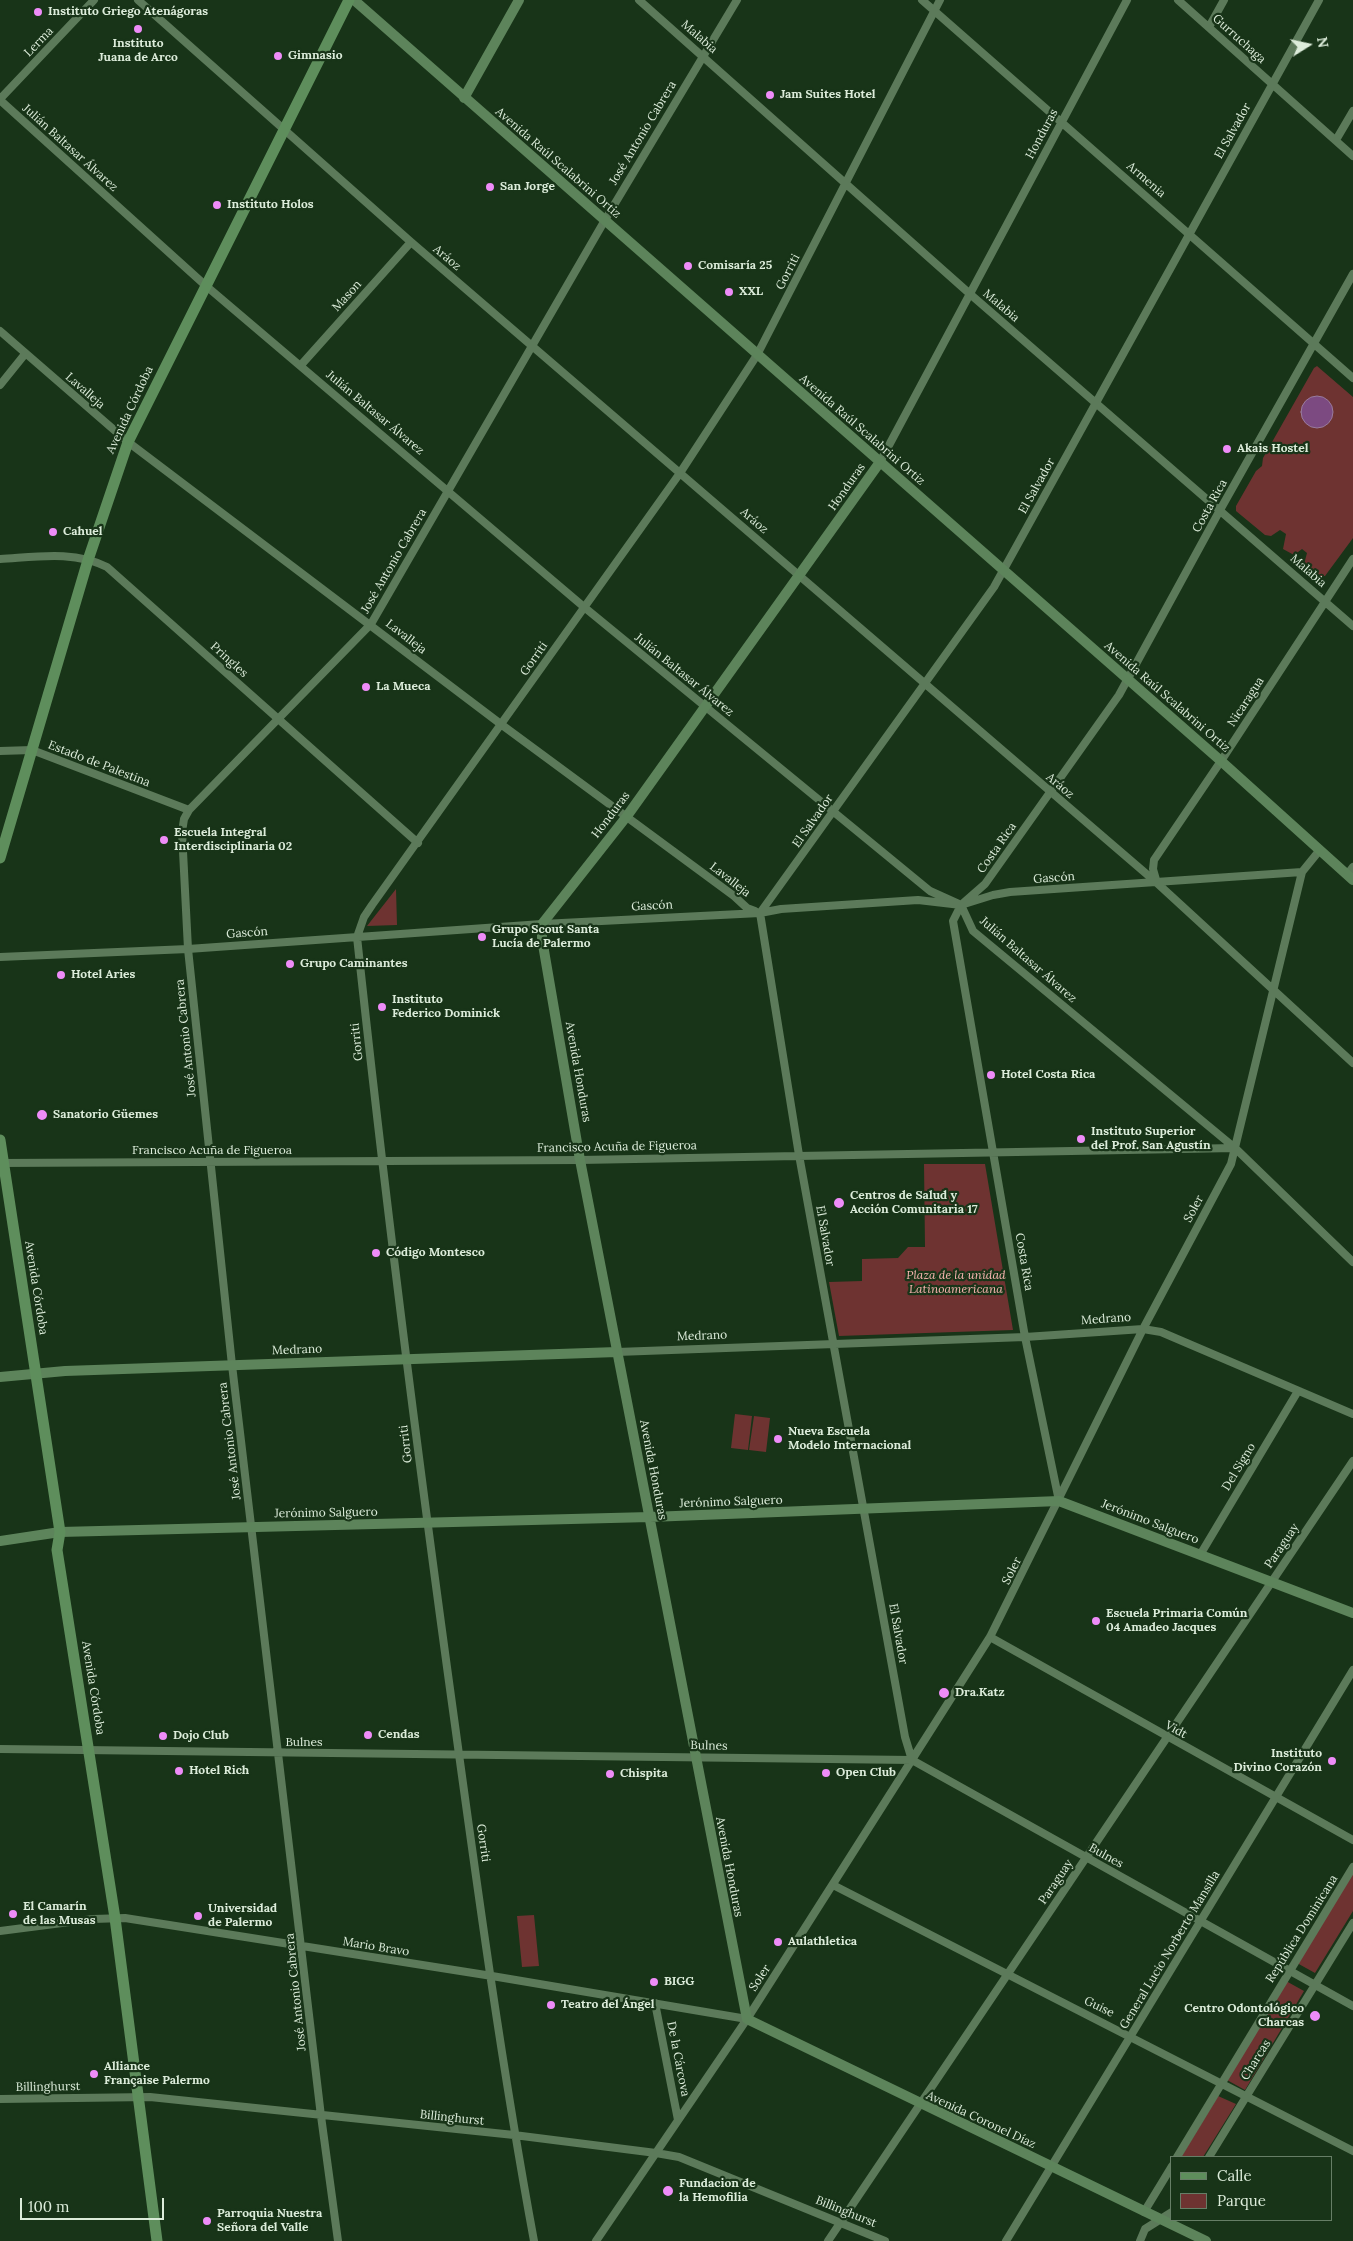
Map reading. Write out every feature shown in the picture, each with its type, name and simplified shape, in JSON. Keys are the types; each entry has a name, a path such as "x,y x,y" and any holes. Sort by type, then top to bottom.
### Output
{"main road":[{"name":"Avenida Córdoba","path":"0,858 88,560 128,442 349,0"},
{"name":"Avenida Raúl Scalabrini Ortiz","path":"354,0 1221,761 1319,851 1351,874"},
{"path":"464,98 518,0"},
{"name":"Honduras","path":"542,924 626,816 706,707 880,462"},
{"name":"Avenida Honduras","path":"542,924 542,938 580,1160 650,1517 694,1757 747,2019"},
{"name":"Avenida Córdoba","path":"0,1140 2,1163 60,1532 57,1550 115,1918 157,2241"},
{"name":"Medrano","path":"0,1377 65,1371 617,1352"},
{"name":"Jerónimo Salguero","path":"0,1541 60,1532 650,1517 1059,1501 1353,1613"},
{"name":"Avenida Coronel Díaz","path":"747,2019 919,2104 1206,2241"}],"street":[{"name":"Lerma","path":"0,100 94,0"},
{"name":"Aráoz","path":"138,0 410,242 1157,883 1353,1062"},
{"name":"Malabia","path":"638,0 846,182 970,294 1097,402 1353,626"},
{"name":"José Antonio Cabrera","path":"338,2241 321,2116 232,1365 188,949 182,832 184,819 189,810 371,624 604,220 737,0"},
{"name":"Armenia","path":"922,0 1353,378"},
{"name":"Gorriti","path":"534,2241 514,2135 490,1975 427,1523 381,1161 357,937 364,917 372,905 680,473 757,354 940,0"},
{"name":"Honduras","path":"880,462 1127,0"},
{"name":"Gurruchaga","path":"1178,0 1353,156"},
{"path":"1209,27 1224,0"},
{"name":"El Salvador","path":"912,1760 905,1737 799,1155 760,913 1004,570 1319,0"},
{"name":"Julián Baltasar Álvarez","path":"0,100 205,285 584,607 930,891 961,905 973,931 1235,1148 1353,1262"},
{"path":"1336,140 1353,111"},
{"name":"Mason","path":"301,365 410,242"},
{"name":"Costa Rica","path":"1059,1501 1025,1337 952,927 954,918 961,905 985,884 1127,680 1353,274"},
{"name":"Lavalleja","path":"0,331 128,442 502,725 734,896 747,908 760,913"},
{"path":"0,385 25,354"},
{"name":"Pringles","path":"0,559 61,556 102,564 116,574 418,843"},
{"name":"Nicaragua","path":"1157,883 1153,869 1154,860 1353,559"},
{"name":"Estado de Palestina","path":"0,750 32,750 189,810"},
{"name":"Soler","path":"596,2241 747,2019 990,1637 1143,1329 1231,1164 1302,872 1319,851"},
{"name":"Gascón","path":"0,957 188,949 542,924 760,913 781,909 918,900 961,905 1010,892 1302,872"},
{"name":"Francisco Acuña de Figueroa","path":"2,1163 580,1160 1235,1148"},
{"name":"Medrano","path":"617,1352 1025,1337 1143,1329 1161,1332 1353,1414"},
{"name":"Del Signo","path":"1200,1555 1298,1390"},
{"name":"Paraguay","path":"828,2241 1353,1461"},
{"name":"Vidt","path":"990,1637 1353,1840"},
{"name":"General Lucio Norberto Mansilla","path":"1006,2241 1353,1670"},
{"name":"Bulnes","path":"0,1749 279,1754 912,1760 1353,2006"},
{"name":"República Dominicana","path":"1178,2156 1288,1971 1353,1867"},
{"name":"Guise","path":"834,1885 1353,2151"},
{"name":"Mario Bravo","path":"0,1931 115,1918 490,1975 747,2019"},
{"name":"Charcas","path":"1210,2156 1353,1923"},
{"name":"De la Cárcova","path":"655,2003 678,2120"},
{"name":"Billinghurst","path":"0,2099 138,2096 514,2135 656,2153 679,2157 885,2241"},
{"path":"1144,2212 1170,2169"},
{"path":"1140,2241 1145,2229 1170,2214"}],"green space":[{"path":"1317,366 1353,397 1353,538 1325,576 1311,577 1303,568 1307,553 1302,549 1294,555 1283,549 1286,534 1280,530 1271,536 1265,535 1236,511 1236,506 1256,471 1262,466 1263,458 1314,368"},
{"path":"396,889 397,925 367,926"},
{"name":"Plaza de la unidad Latinoamericana","path":"924,1164 985,1164 1013,1330 839,1336 829,1282 862,1281 862,1259 898,1258 908,1247 925,1247"},
{"path":"735,1414 752,1416 748,1450 731,1448"},
{"path":"754,1416 770,1418 766,1452 749,1450"},
{"path":"1353,1872 1353,1911 1315,1973 1297,1963"},
{"path":"534,1915 539,1966 522,1967 517,1916"},
{"path":"1286,1981 1304,1991 1245,2090 1227,2080"},
{"path":"1218,2096 1236,2104 1204,2156 1182,2156"}],"shaded area":[{"path":"1317,396 1328,401 1333,412 1328,423 1317,428 1306,423 1301,412 1306,401"}],"place":[{"name":"Instituto Griego Atenágoras","path":"38,12"},
{"name":"Instituto Juana de Arco","path":"138,29"},
{"name":"Gimnasio","path":"278,56"},
{"name":"Jam Suites Hotel","path":"770,95"},
{"name":"San Jorge","path":"490,187"},
{"name":"Instituto Holos","path":"217,205"},
{"name":"Comisaría 25","path":"688,266"},
{"name":"XXL","path":"729,292"},
{"name":"Akais Hostel","path":"1227,449"},
{"name":"Cahuel","path":"53,532"},
{"name":"La Mueca","path":"366,687"},
{"name":"Escuela Integral Interdisciplinaria 02","path":"164,840"},
{"name":"Grupo Scout Santa Lucía de Palermo","path":"482,937"},
{"name":"Grupo Caminantes","path":"290,964"},
{"name":"Hotel Aries","path":"61,975"},
{"name":"Instituto Federico Dominick","path":"382,1007"},
{"name":"Hotel Costa Rica","path":"991,1075"},
{"name":"Sanatorio Güemes","path":"42,1115"},
{"name":"Instituto Superior del Prof. San Agustín","path":"1081,1139"},
{"name":"Centros de Salud y Acción Comunitaria 17","path":"839,1203"},
{"name":"Código Montesco","path":"376,1253"},
{"name":"Nueva Escuela Modelo Internacional","path":"778,1439"},
{"name":"Escuela Primaria Común 04 Amadeo Jacques","path":"1096,1621"},
{"name":"Dra.Katz","path":"944,1693"},
{"name":"Cendas","path":"368,1735"},
{"name":"Dojo Club","path":"163,1736"},
{"name":"Instituto Divino Corazón","path":"1332,1761"},
{"name":"Hotel Rich","path":"179,1771"},
{"name":"Open Club","path":"826,1773"},
{"name":"Chispita","path":"610,1774"},
{"name":"El Camarín de las Musas","path":"13,1914"},
{"name":"Universidad de Palermo","path":"198,1916"},
{"name":"Aulathletica","path":"778,1942"},
{"name":"BIGG","path":"654,1982"},
{"name":"Teatro del Ángel","path":"551,2005"},
{"name":"Centro Odontológico Charcas","path":"1315,2016"},
{"name":"Alliance Française Palermo","path":"94,2074"},
{"name":"Fundacion de la Hemofilia","path":"668,2191"},
{"name":"Parroquia Nuestra Señora del Valle","path":"207,2221"}]}
